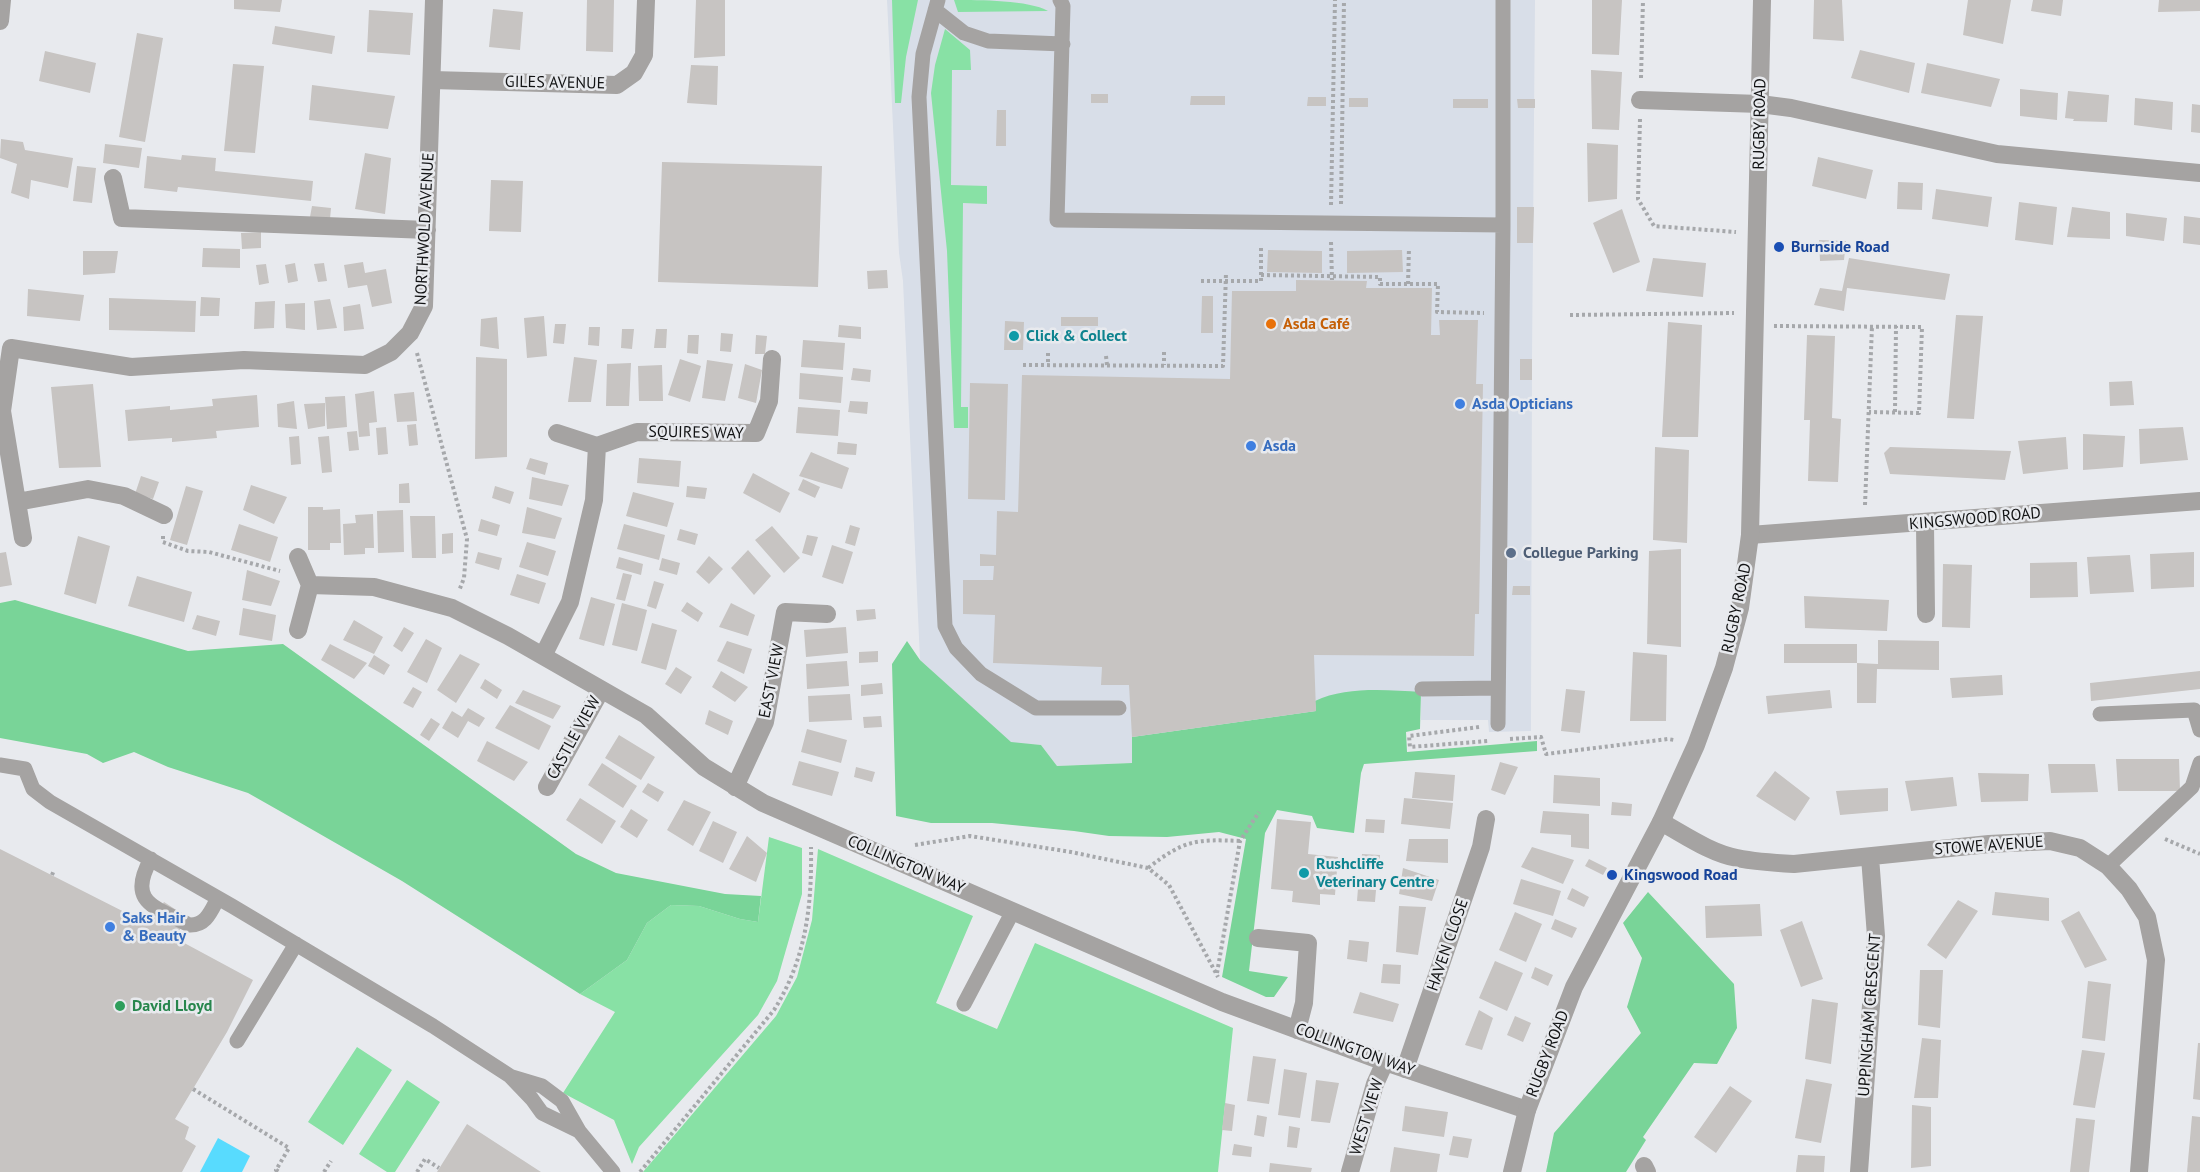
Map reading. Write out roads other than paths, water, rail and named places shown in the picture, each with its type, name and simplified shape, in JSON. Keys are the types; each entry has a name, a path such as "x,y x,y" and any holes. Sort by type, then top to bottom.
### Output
{"street":[{"path":"0,21 2,0"},
{"name":"NORTHWOLD AVENUE","path":"23,538 16,502 6,470 2,411 6,347 131,367 244,360 365,365 391,352 410,333 424,306 435,0"},
{"name":"GILES AVENUE","path":"432,80 617,85 634,74 644,56 646,0"},
{"name":"RUGBY ROAD","path":"1512,1172 1527,1110 1574,987 1661,822 1696,745 1724,668 1740,608 1750,535 1762,0"},
{"path":"1640,100 1760,104 1791,108 1997,154 2200,173"},
{"path":"113,178 122,218 427,230"},
{"name":"SQUIRES WAY","path":"597,447 637,432 756,434 769,401 772,359"},
{"path":"543,656 570,602 594,500 597,447 557,433"},
{"path":"16,502 88,489 124,496 164,514"},
{"name":"KINGSWOOD ROAD","path":"1750,535 2200,501"},
{"path":"1925,523 1926,614"},
{"path":"298,557 310,585 298,630"},
{"name":"COLLINGTON WAY","path":"310,585 374,587 452,608 508,636 645,715 704,767 763,803 1222,1002 1385,1062 1527,1110"},
{"name":"EAST VIEW","path":"735,787 765,722 785,612 827,614"},
{"name":"CASTLE VIEW","path":"547,787 601,690"},
{"name":"HAVEN CLOSE","path":"1406,1069 1481,847 1486,819"},
{"name":"STOWE AVENUE","path":"1661,822 1709,848 1735,858 1794,864 1989,844 2050,841 2080,848 2108,866 2129,889 2147,917 2156,960 2139,1172"},
{"name":"UPPINGHAM CRESCENT","path":"1859,1172 1876,936 1870,857"},
{"path":"1258,938 1308,943 1304,1003 1297,1029"},
{"name":"WEST VIEW","path":"1350,1172 1375,1084 1385,1062"}],"lane":[{"path":"1060,0 1063,6 1063,44 1057,219 1503,225"},
{"path":"1498,724 1503,0"},
{"path":"936,5 964,33 988,41 1063,44"},
{"path":"936,5 923,54 919,97 945,626 956,648 981,674 1036,708 1119,708"},
{"path":"1422,689 1498,688"},
{"path":"2100,714 2194,710 2200,730"},
{"path":"2108,866 2192,787 2200,764"},
{"path":"0,765 25,769 33,789 50,802 218,898 433,1026 510,1076 542,1113 579,1131"},
{"path":"151,859 144,872 142,884 142,896 148,904 189,925 196,926 205,921 218,898"},
{"path":"964,1004 1013,911"},
{"path":"237,1041 296,944"},
{"path":"510,1076 542,1086 562,1101 579,1131 613,1172"}],"water":[{"path":"218,1138 250,1156 242,1172 200,1172"}],"place":[{"name":"Burnside Road","path":"1779,247"},
{"name":"Asda Café","path":"1271,324"},
{"name":"Click & Collect","path":"1014,336"},
{"name":"Asda Opticians","path":"1460,404"},
{"name":"Asda","path":"1251,446"},
{"name":"Collegue Parking","path":"1511,553"},
{"name":"Rushcliffe Veterinary Centre","path":"1304,873"},
{"name":"Kingswood Road","path":"1612,875"},
{"name":"Saks Hair & Beauty","path":"110,927"},
{"name":"David Lloyd","path":"120,1006"}]}
